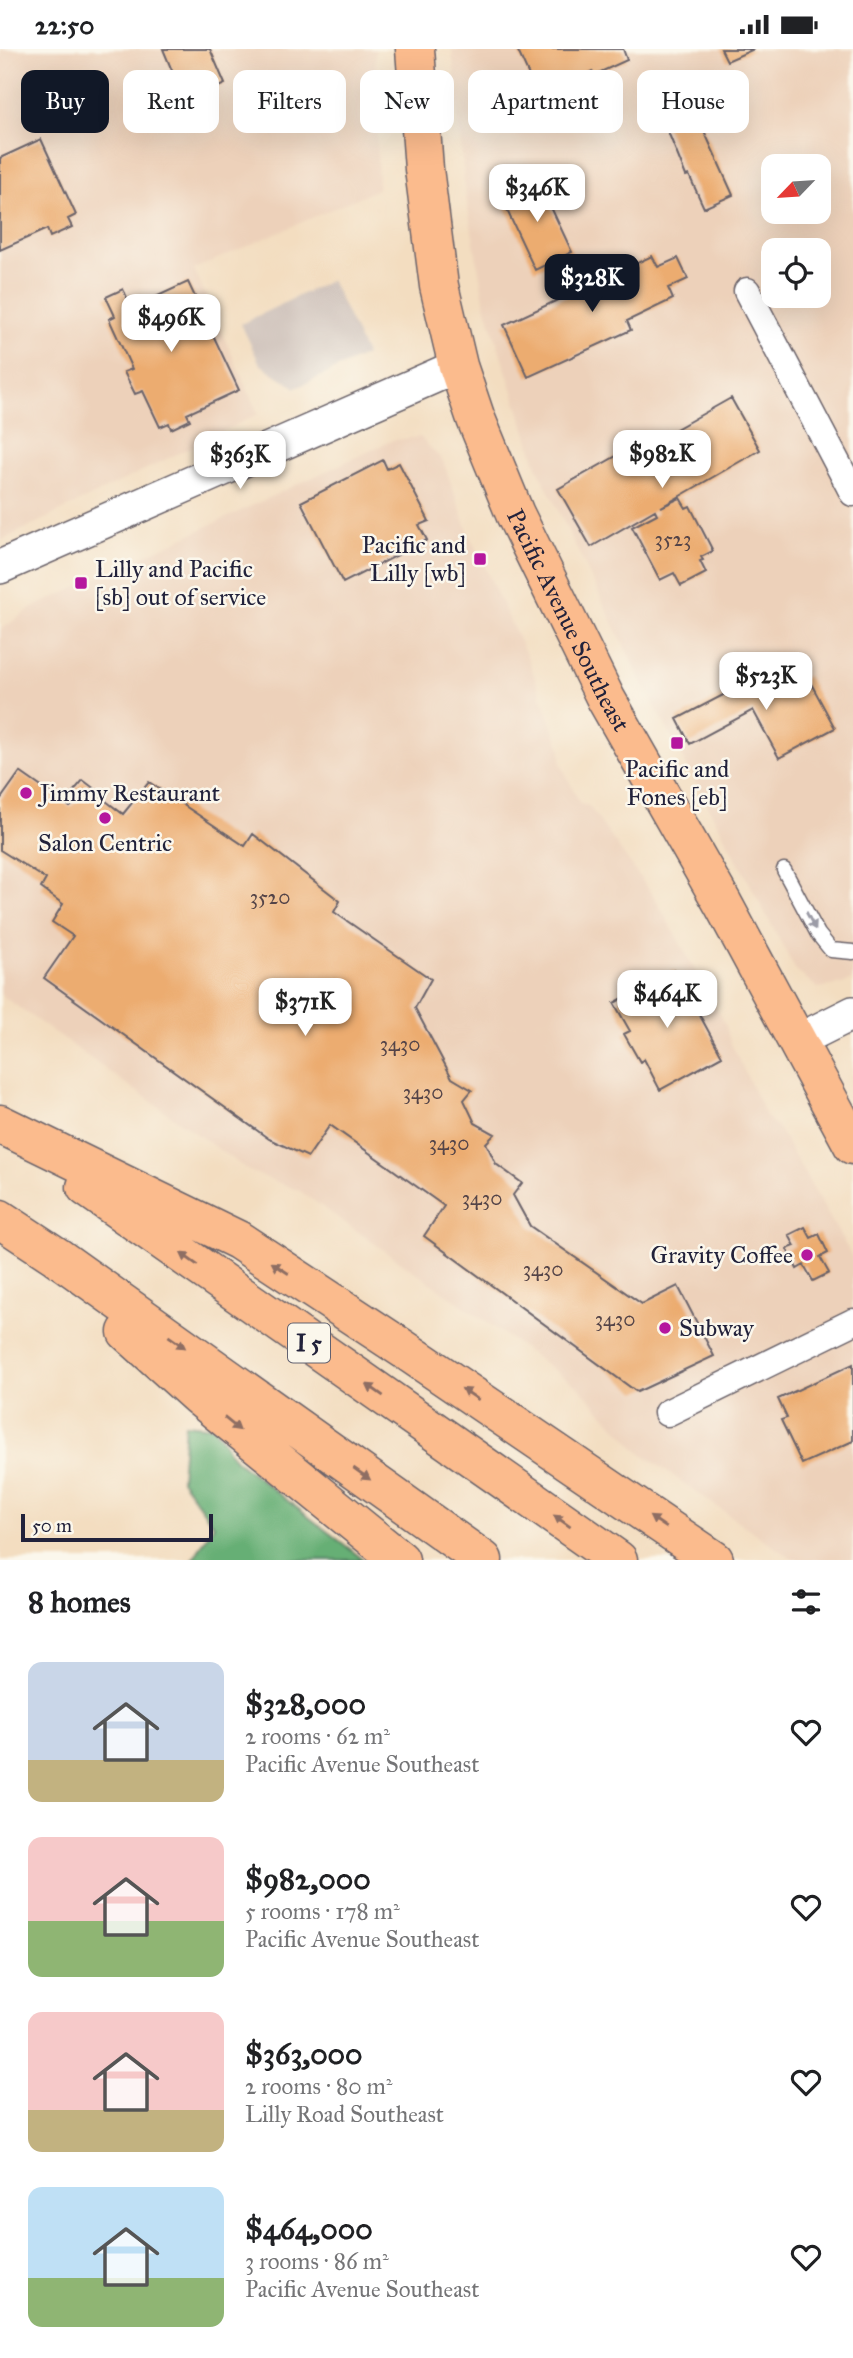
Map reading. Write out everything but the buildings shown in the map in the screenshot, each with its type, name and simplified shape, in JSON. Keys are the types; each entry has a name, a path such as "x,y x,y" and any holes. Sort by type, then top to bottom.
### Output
{"main road":[{"name":"Pacific Avenue Southeast","path":"415,49 424,169 439,286 458,366 476,419 515,514 606,699 717,892 853,1145"},
{"name":"I 5","path":"0,1125 618,1560"},
{"path":"0,1125 238,1240 714,1560"},
{"path":"8,1226 197,1395 400,1560"},
{"path":"8,1226 56,1256 483,1560"}],"street":[{"path":"747,291 853,493"},
{"path":"0,567 458,366"},
{"path":"797,1041 853,1013"},
{"path":"667,1413 853,1322"}],"lane":[{"path":"784,870 818,934 831,950 853,952"}],"shaded area":[{"path":"0,49 375,49 375,70 360,70 360,133 377,133 378,189 194,269 258,414 0,541"},
{"path":"452,49 853,49 853,979 843,984 818,988 796,971 639,676 538,469 485,305 465,191"},
{"path":"331,280 366,355 296,388 260,364 241,324"},
{"path":"420,437 443,461 470,536 528,659 561,749 561,764 580,804 589,806 656,900 726,1026 729,1039 766,1116 780,1131 853,1258 853,1560 793,1560 638,1451 580,1388 300,1191 249,1171 0,994 0,630 32,608 393,440"}],"green space":[{"path":"185,1424 214,1427 234,1459 364,1560 193,1560 214,1525 181,1480"}],"place":[{"name":"Pacific and Lilly [wb]","path":"480,559"},
{"name":"Lilly and Pacific [sb] out of service","path":"81,583"},
{"name":"Pacific and Fones [eb]","path":"677,743"},
{"name":"Jimmy Restaurant","path":"26,793"},
{"name":"Salon Centric","path":"105,818"},
{"name":"Gravity Coffee","path":"807,1255"},
{"name":"Subway","path":"665,1328"}]}
